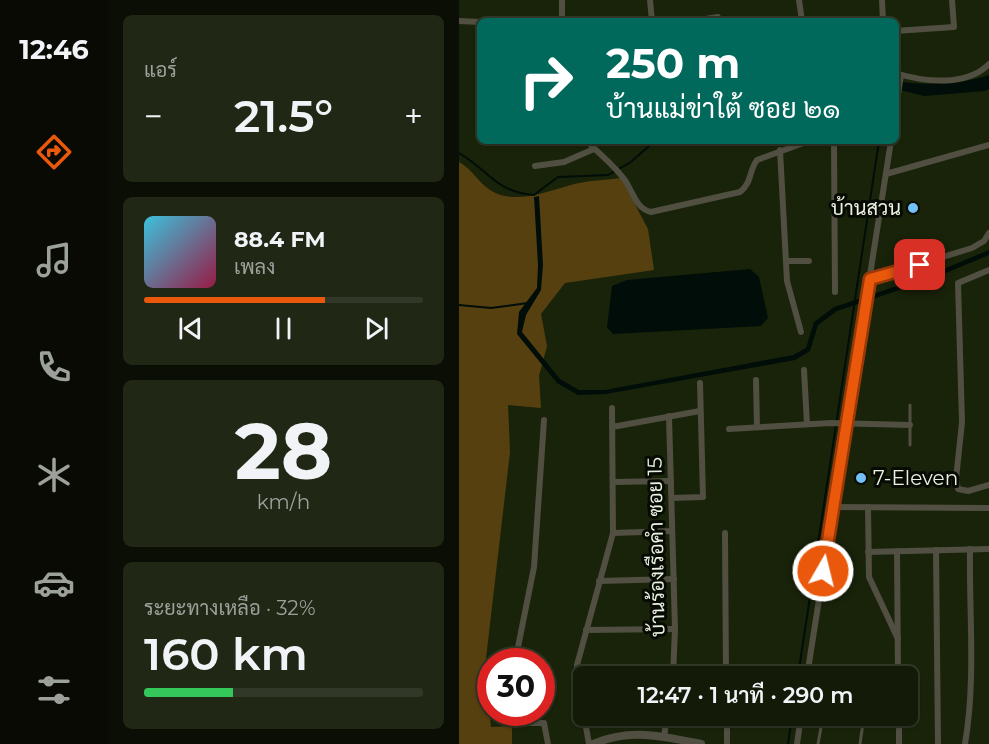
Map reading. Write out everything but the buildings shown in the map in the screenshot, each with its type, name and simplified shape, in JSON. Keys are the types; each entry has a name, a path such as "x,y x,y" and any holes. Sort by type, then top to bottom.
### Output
{"street":[{"path":"562,0 562,18"},
{"path":"650,0 652,18"},
{"path":"799,0 802,18"},
{"path":"882,0 883,18"},
{"path":"899,31 954,27 952,0"},
{"path":"712,18 718,17"},
{"path":"459,21 477,22"},
{"path":"899,74 930,80 955,79 976,74 989,64"},
{"path":"590,144 610,162 625,180 644,210 657,211 740,192 750,181 757,160 799,144"},
{"path":"834,144 835,292"},
{"path":"808,666 891,144"},
{"path":"886,174 989,145"},
{"path":"535,166 564,162 594,149"},
{"path":"780,150 788,289 801,332"},
{"path":"870,279 972,248 984,241 989,233"},
{"path":"786,261 809,261"},
{"path":"989,270 958,283 962,422 956,479 958,489 963,492 989,484"},
{"path":"804,370 807,424"},
{"path":"756,380 757,427"},
{"path":"672,498 703,497 700,383"},
{"path":"577,666 613,533 612,408"},
{"path":"612,427 701,411"},
{"name":"บ้านร้องเรือคำ ซอย 15","path":"669,416 674,666"},
{"path":"518,648 534,567 544,420"},
{"path":"729,429 831,423 910,425"},
{"path":"613,482 671,481"},
{"path":"832,507 989,508"},
{"path":"868,507 869,577 898,639"},
{"path":"613,533 672,531"},
{"path":"725,533 726,666"},
{"path":"965,744 971,676 970,549"},
{"path":"868,552 989,549"},
{"path":"936,550 938,744"},
{"path":"897,551 898,666"},
{"path":"599,581 674,579"},
{"path":"586,630 675,629"},
{"path":"545,726 548,744"},
{"path":"587,726 591,744 627,734 664,737 701,744"},
{"path":"664,737 666,726"},
{"path":"726,726 727,744"},
{"path":"799,744 800,726"},
{"path":"899,726 899,744"}],"lane":[{"path":"910,445 911,405"},
{"path":"818,744 821,726"},
{"path":"859,744 862,726"}],"shaded area":[{"path":"989,75 989,89 924,96 899,90 899,81 943,84"},
{"path":"459,162 490,190 511,197 534,195 584,182 621,178 648,229 654,270 565,283 541,314 547,346 539,376 541,408 508,405 510,452 487,648 477,648 477,726 512,726 512,744 459,744"},
{"path":"539,196 543,265 541,290 526,315 522,332 560,379 579,390 605,390 793,355 806,348 814,322 834,307 927,276 989,250 989,255 929,280 837,311 818,325 810,351 795,360 606,394 578,395 557,383 517,334 519,312 537,288 534,197"},
{"path":"750,269 759,277 768,318 761,326 613,334 607,327 612,286 627,280"}],"waterway":[{"path":"459,153 501,185 510,190 534,195 558,177 608,175 631,162 654,144"},
{"path":"800,666 879,144"},
{"path":"459,305 491,308 528,303"},
{"path":"788,744 791,726"}],"place":[{"name":"บ้านสวน","path":"913,208"},
{"name":"7-Eleven","path":"861,478"}],"route":[{"path":"823,571 870,279 920,265"}]}
